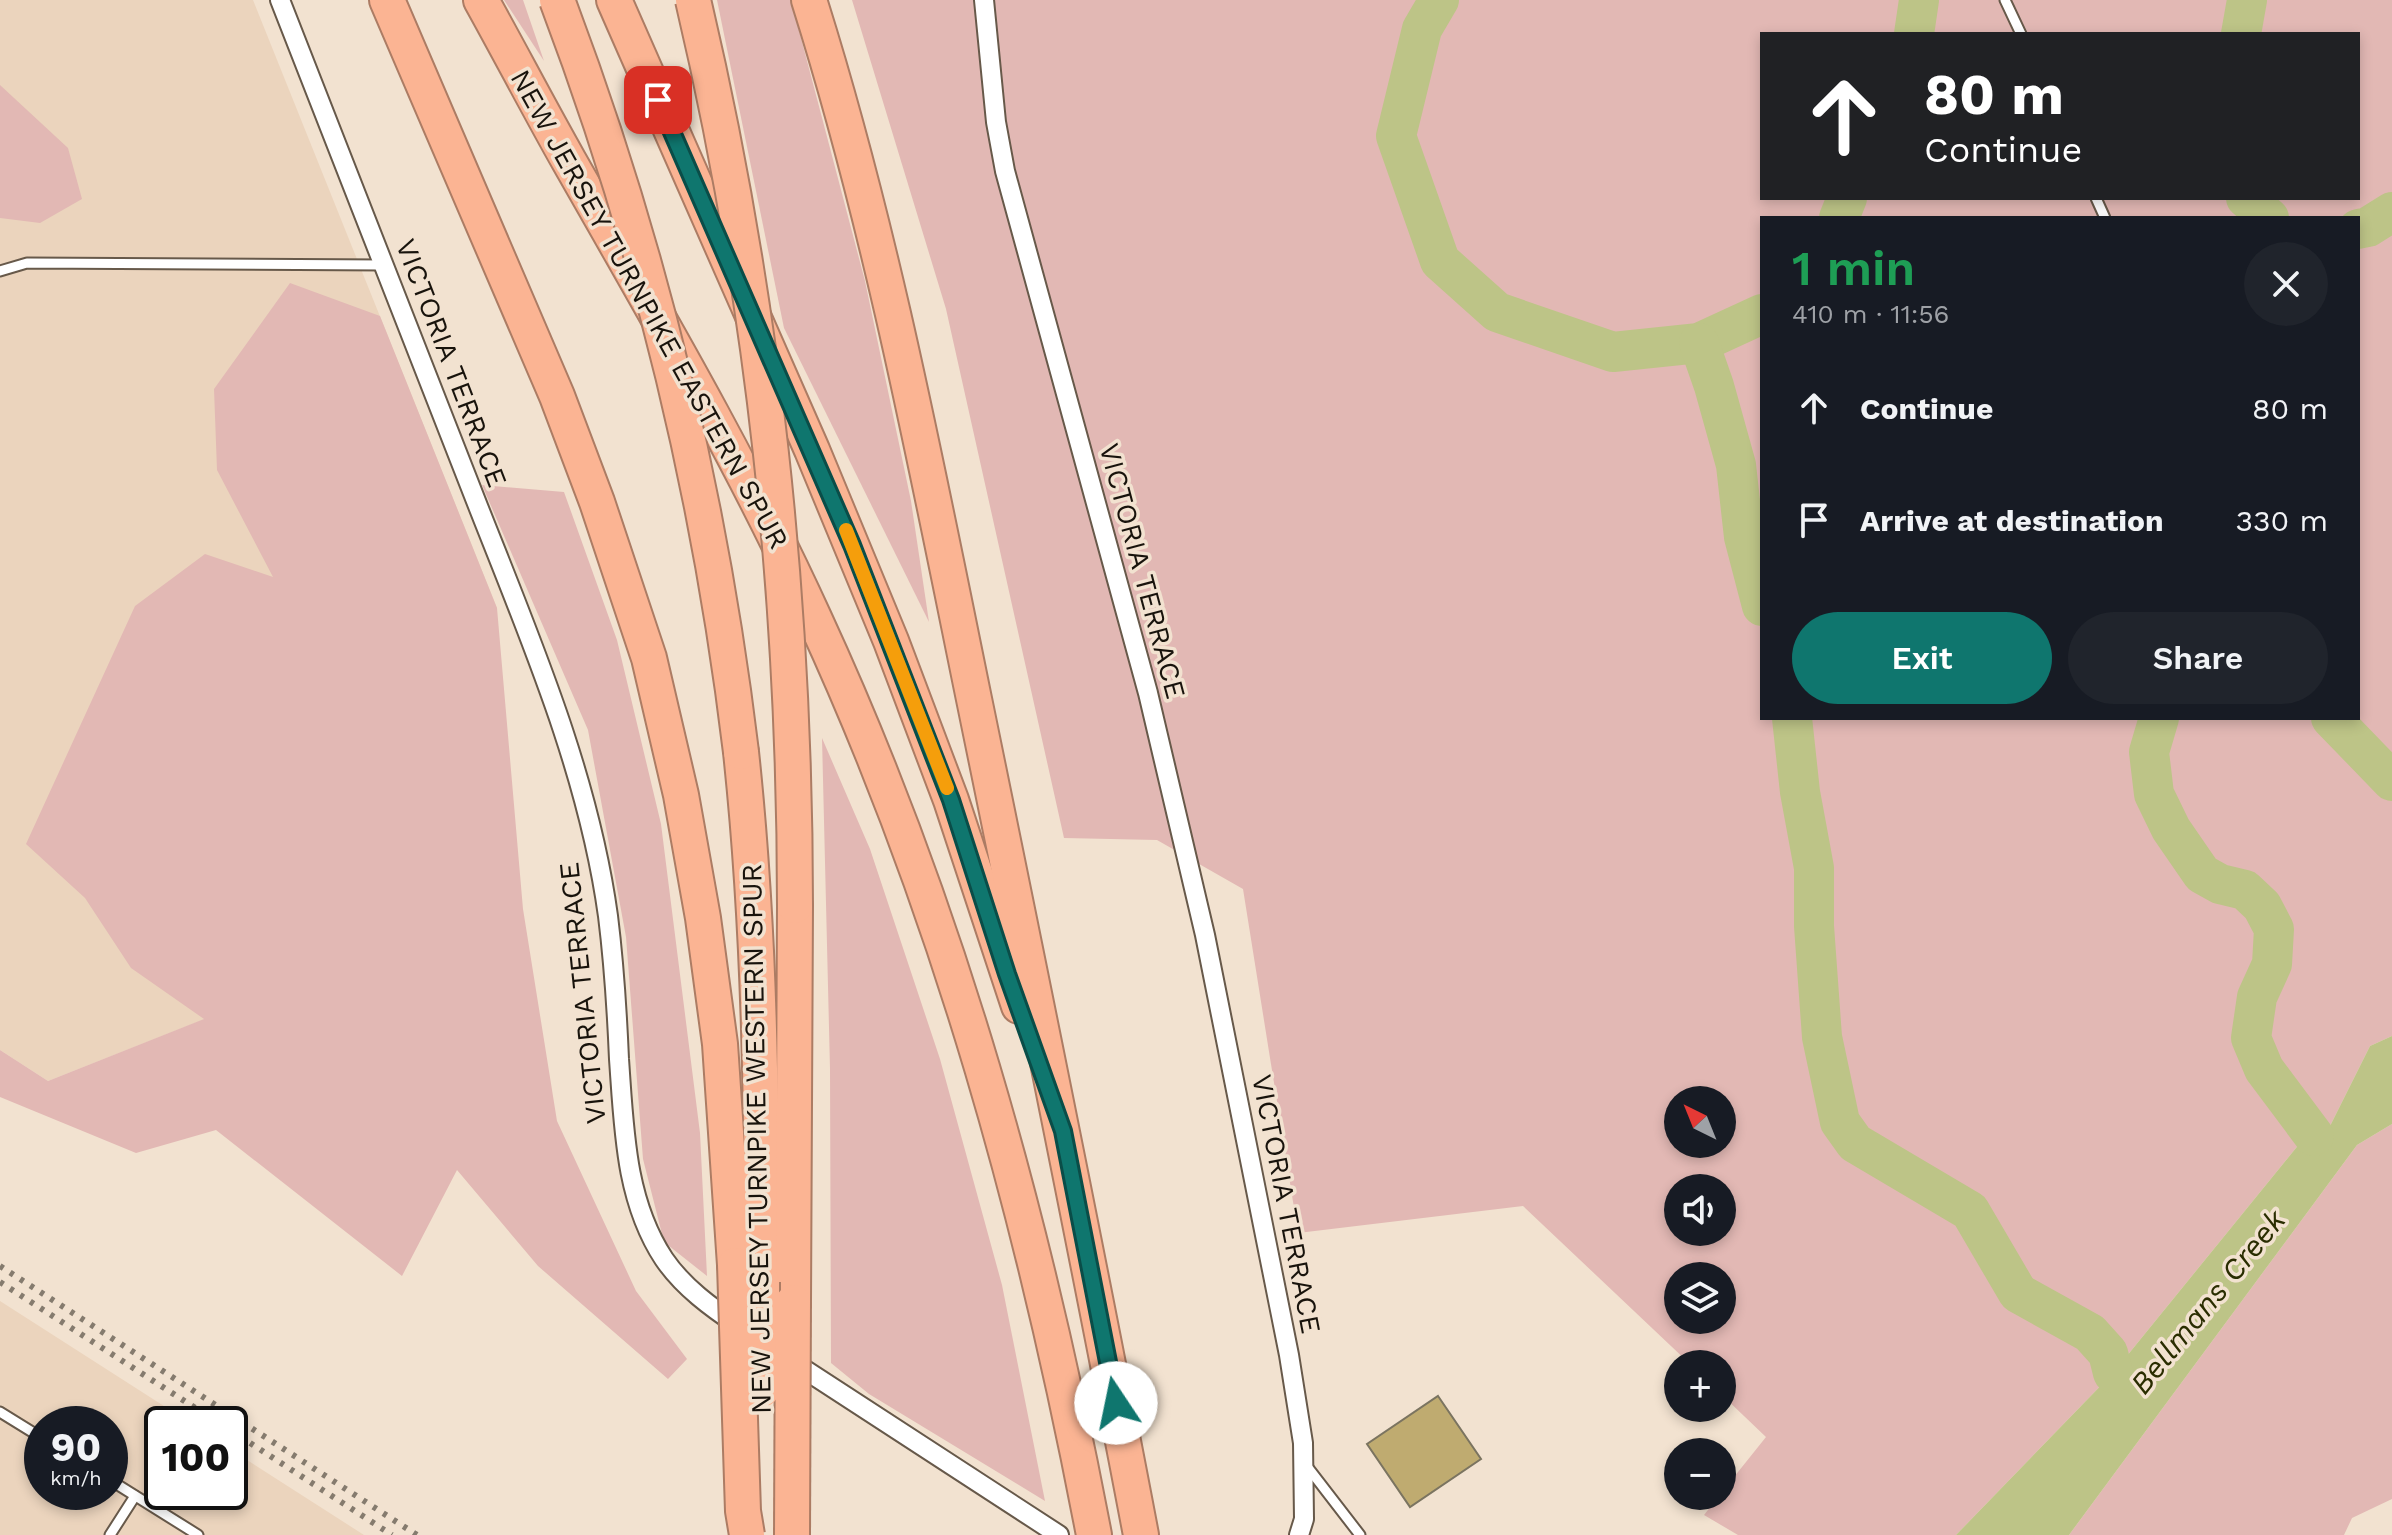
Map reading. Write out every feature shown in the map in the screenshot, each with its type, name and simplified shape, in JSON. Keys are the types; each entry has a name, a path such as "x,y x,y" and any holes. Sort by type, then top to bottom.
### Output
{"highway":[{"path":"387,0 519,304 576,445 616,556 663,714 703,918 749,1273 743,1511 747,1535"},
{"name":"NEW JERSEY TURNPIKE WESTERN SPUR","path":"557,0 632,218 675,376 717,580 741,752 751,850 759,995 749,1273 761,1535"},
{"path":"614,0 817,462 891,641 947,787 1007,974 1063,1131"},
{"name":"NEW JERSEY TURNPIKE WESTERN SPUR","path":"693,0 739,223 775,474 791,700 795,906 792,1535"},
{"path":"809,0 845,122 892,311 1063,1131 1141,1535"},
{"name":"NEW JERSEY TURNPIKE EASTERN SPUR","path":"482,3 701,390 770,524 855,712 929,902 977,1046 1043,1289 1094,1535"}],"street":[{"name":"VICTORIA TERRACE","path":"280,0 537,657 583,793 608,917 626,1143 633,1187 648,1233 666,1263 693,1292 720,1314 1059,1535"},
{"name":"VICTORIA TERRACE","path":"984,0 996,122 1005,171 1151,707 1205,935 1289,1355 1304,1462 1304,1519 1299,1535"}],"lane":[{"path":"2005,0 2020,32"},
{"path":"0,271 27,263 384,265"},
{"path":"0,1412 24,1427"},
{"path":"1304,1462 1360,1535"},
{"path":"128,1492 198,1535"},
{"path":"110,1535 135,1496"}],"shaded area":[{"path":"0,0 253,0 497,608 205,1019 48,1081 0,1050"},
{"path":"504,0 523,0 544,61"},
{"path":"717,0 791,0 865,281 911,501 929,622 784,328"},
{"path":"852,0 2392,0 2392,1036 2370,1046 2329,1128 2300,1143 2113,1373 1956,1535 1738,1535 1704,1515 1708,1510 1736,1510 1736,1474 1766,1437 1736,1408 1736,1350 1675,1350 1523,1206 1298,1233 1243,889 1157,840 1064,838 946,309"},
{"path":"0,85 68,148 82,199 40,223 0,218"},
{"path":"290,283 380,316 497,608 523,909 557,1121 636,1291 687,1359 668,1379 538,1266 457,1170 402,1276 216,1130 136,1153 0,1097 0,1050 48,1081 204,1019 131,968 85,898 26,844 135,606 205,554 273,577 217,470 214,389"},
{"path":"482,485 564,492 617,640 661,824 700,1133 707,1276 664,1242 643,1159 626,937 588,730"},
{"path":"822,738 870,849 940,1059 1002,1285 1045,1501 869,1394 831,1363 830,1069"},
{"path":"2392,1124 2392,1499 2352,1518 2344,1535 2069,1535 2357,1145"},
{"path":"0,1301 164,1406 144,1406 144,1510 248,1510 248,1461 364,1535 0,1535"}],"water":[{"path":"2392,1036 2392,1124 2357,1145 2069,1535 1956,1535 2113,1373 2300,1143 2329,1128 2370,1046"}],"building":[{"path":"1438,1396 1481,1459 1410,1507 1367,1444"}],"waterway":[{"name":"Bellmans Creek","path":"1439,0 1422,29 1396,136 1440,261 1497,312 1613,352 1699,343 1760,315"},
{"path":"1914,32 1919,0"},
{"path":"2241,32 2247,0"},
{"path":"1840,216 1846,200"},
{"path":"2248,200 2267,216"},
{"path":"2360,229 2392,212"},
{"path":"1699,343 1736,465 1744,537 1760,598"},
{"path":"1792,720 1800,792 1814,868 1814,926 1822,1037 1840,1122 1855,1143 1970,1211 2018,1293 2090,1333 2108,1353 2113,1373"},
{"path":"2158,720 2149,752 2154,794 2171,829 2202,874 2220,884 2245,890 2262,906 2274,929 2272,964 2257,997 2251,1038 2264,1069 2314,1136"},
{"name":"Bellmans Creek","path":"2333,720 2392,781"}],"railway":[{"path":"0,1266 417,1535"},
{"path":"0,1282 192,1406"},
{"path":"248,1442 392,1535"}],"slow traffic":[{"path":"846,530 947,788"}],"route":[{"path":"658,100 852,545 951,800 1007,974 1063,1131 1116,1403"}]}
